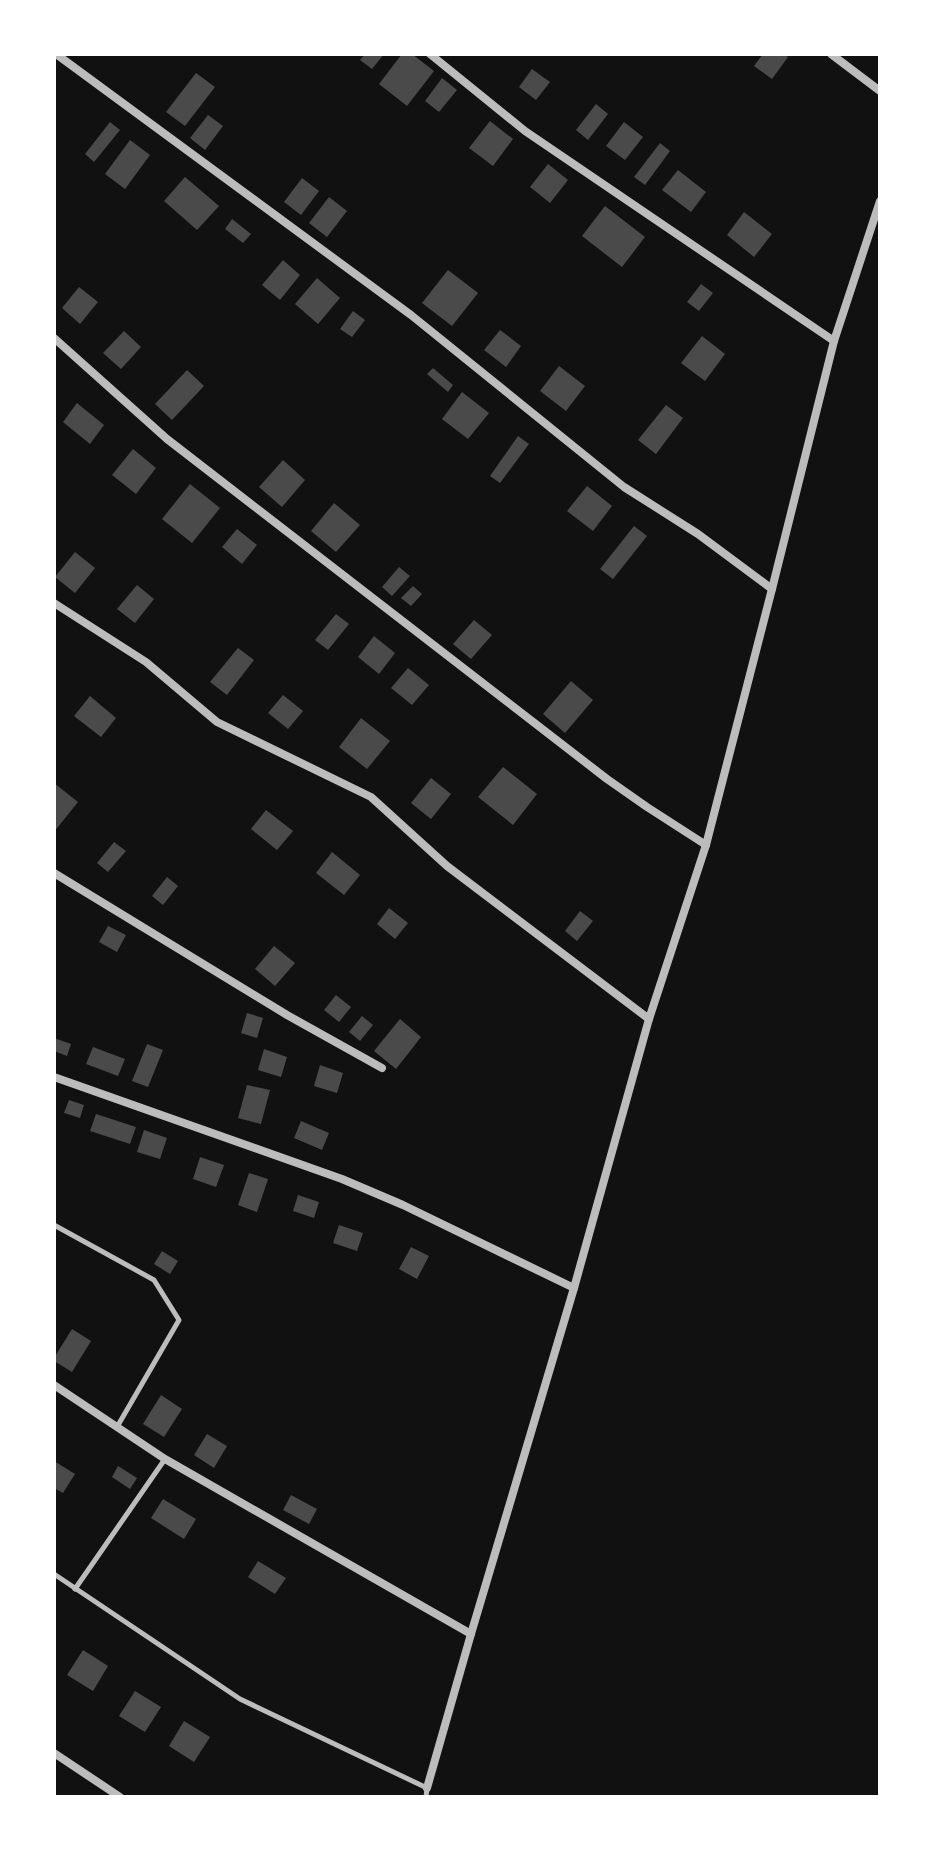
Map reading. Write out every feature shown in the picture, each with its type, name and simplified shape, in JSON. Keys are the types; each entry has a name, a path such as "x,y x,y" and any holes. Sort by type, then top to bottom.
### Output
{"street":[{"path":"56,54 411,315 624,487 698,534 772,589"},
{"path":"430,54 525,131 834,341"},
{"path":"831,54 880,91"},
{"path":"427,1792 649,1019 706,845 834,341 880,201"},
{"path":"54,338 167,439 607,779 706,845"},
{"path":"54,603 146,662 217,722 371,797 447,866 649,1019"},
{"path":"54,873 287,1015 382,1068"},
{"path":"54,1077 342,1179 403,1205 574,1288"},
{"path":"54,1385 165,1459 471,1634"},
{"path":"54,1753 120,1797"}],"lane":[{"path":"54,1225 154,1280 179,1320 117,1428"},
{"path":"75,1589 165,1459"},
{"path":"54,1574 240,1699 427,1792"}],"building":[{"path":"365,54 384,54 372,69 360,60"},
{"path":"402,54 412,54 434,71 407,106 379,84"},
{"path":"763,54 784,54 788,57 772,79 754,66"},
{"path":"532,69 550,82 536,100 519,87"},
{"path":"196,73 215,87 185,126 166,112"},
{"path":"442,78 457,90 439,112 425,101"},
{"path":"596,104 608,114 588,140 576,130"},
{"path":"208,115 223,126 205,150 190,138"},
{"path":"490,121 513,139 493,166 469,148"},
{"path":"110,122 120,130 94,162 85,154"},
{"path":"624,122 643,137 625,160 606,146"},
{"path":"130,140 150,155 125,189 105,174"},
{"path":"660,143 670,151 645,185 634,177"},
{"path":"548,164 568,180 550,203 530,187"},
{"path":"678,170 706,192 691,212 662,190"},
{"path":"185,177 219,206 197,230 164,201"},
{"path":"302,178 319,191 301,215 284,202"},
{"path":"329,197 347,211 327,237 309,223"},
{"path":"605,206 645,237 622,267 582,236"},
{"path":"744,212 772,234 754,257 727,235"},
{"path":"232,219 251,234 243,243 225,229"},
{"path":"283,260 300,275 280,300 262,285"},
{"path":"448,270 478,293 452,326 422,303"},
{"path":"317,278 340,298 318,324 295,304"},
{"path":"701,284 713,293 699,311 687,302"},
{"path":"79,287 98,302 80,324 62,308"},
{"path":"353,311 365,320 352,337 340,329"},
{"path":"500,330 521,346 506,367 484,350"},
{"path":"124,331 141,347 121,369 103,353"},
{"path":"702,336 725,354 705,381 681,363"},
{"path":"559,366 585,386 566,411 540,391"},
{"path":"433,368 453,385 448,392 427,374"},
{"path":"187,370 204,386 172,420 155,404"},
{"path":"462,392 489,413 468,439 442,419"},
{"path":"77,403 104,425 90,444 63,422"},
{"path":"666,405 683,418 656,454 638,440"},
{"path":"518,436 529,444 500,483 490,476"},
{"path":"133,449 156,468 136,494 112,475"},
{"path":"283,460 305,480 282,507 259,487"},
{"path":"190,484 220,508 192,543 162,519"},
{"path":"587,486 612,506 593,531 567,511"},
{"path":"334,503 360,525 336,552 311,531"},
{"path":"634,526 647,536 613,579 600,569"},
{"path":"237,529 257,545 242,564 222,547"},
{"path":"75,552 95,568 75,593 55,577"},
{"path":"399,567 410,576 392,596 382,587"},
{"path":"137,585 154,599 135,623 117,609"},
{"path":"413,586 422,594 411,606 401,598"},
{"path":"336,614 349,624 328,650 315,640"},
{"path":"474,620 492,635 471,659 453,644"},
{"path":"374,636 395,653 379,674 358,657"},
{"path":"238,648 254,660 227,695 210,682"},
{"path":"408,668 429,685 412,705 391,688"},
{"path":"571,681 593,700 565,733 543,714"},
{"path":"283,695 303,711 288,729 268,713"},
{"path":"90,696 116,718 101,737 74,716"},
{"path":"361,718 390,741 367,769 339,747"},
{"path":"503,767 537,794 513,825 478,797"},
{"path":"431,778 451,794 431,819 411,803"},
{"path":"54,783 78,802 54,832"},
{"path":"266,810 293,831 277,850 251,829"},
{"path":"114,842 126,851 108,872 97,863"},
{"path":"332,852 360,875 344,895 316,873"},
{"path":"167,877 178,886 163,905 152,896"},
{"path":"389,908 408,923 395,939 377,924"},
{"path":"580,911 593,921 577,941 565,931"},
{"path":"108,926 126,935 117,952 99,942"},
{"path":"274,946 295,963 275,986 255,969"},
{"path":"336,995 351,1007 339,1022 324,1010"},
{"path":"247,1013 263,1018 257,1038 241,1033"},
{"path":"362,1016 373,1025 360,1041 349,1032"},
{"path":"400,1019 421,1037 396,1069 374,1051"},
{"path":"54,1038 71,1044 67,1056 54,1051"},
{"path":"147,1044 163,1050 148,1087 132,1081"},
{"path":"93,1047 125,1059 118,1076 86,1064"},
{"path":"264,1049 287,1057 281,1077 258,1070"},
{"path":"320,1065 343,1073 337,1093 314,1086"},
{"path":"247,1085 270,1090 261,1124 238,1118"},
{"path":"69,1100 84,1105 80,1118 64,1113"},
{"path":"96,1114 136,1127 130,1144 90,1131"},
{"path":"301,1121 329,1133 322,1150 294,1138"},
{"path":"144,1130 167,1138 160,1159 137,1152"},
{"path":"200,1157 224,1165 216,1187 193,1179"},
{"path":"249,1173 268,1179 257,1212 238,1205"},
{"path":"298,1195 319,1202 314,1218 293,1211"},
{"path":"339,1225 363,1233 357,1251 333,1243"},
{"path":"411,1247 429,1256 417,1279 399,1269"},
{"path":"162,1251 178,1261 170,1274 154,1264"},
{"path":"72,1329 91,1341 72,1372 54,1358"},
{"path":"161,1395 182,1409 164,1437 143,1424"},
{"path":"207,1434 227,1446 214,1468 194,1455"},
{"path":"54,1461 75,1474 63,1493 54,1488"},
{"path":"118,1466 137,1478 130,1489 112,1477"},
{"path":"291,1495 317,1509 309,1524 283,1510"},
{"path":"163,1499 196,1519 184,1539 151,1518"},
{"path":"258,1561 286,1578 275,1594 248,1577"},
{"path":"83,1650 108,1666 93,1691 67,1675"},
{"path":"135,1691 161,1707 145,1732 119,1716"},
{"path":"184,1721 210,1737 194,1762 169,1746"}]}
